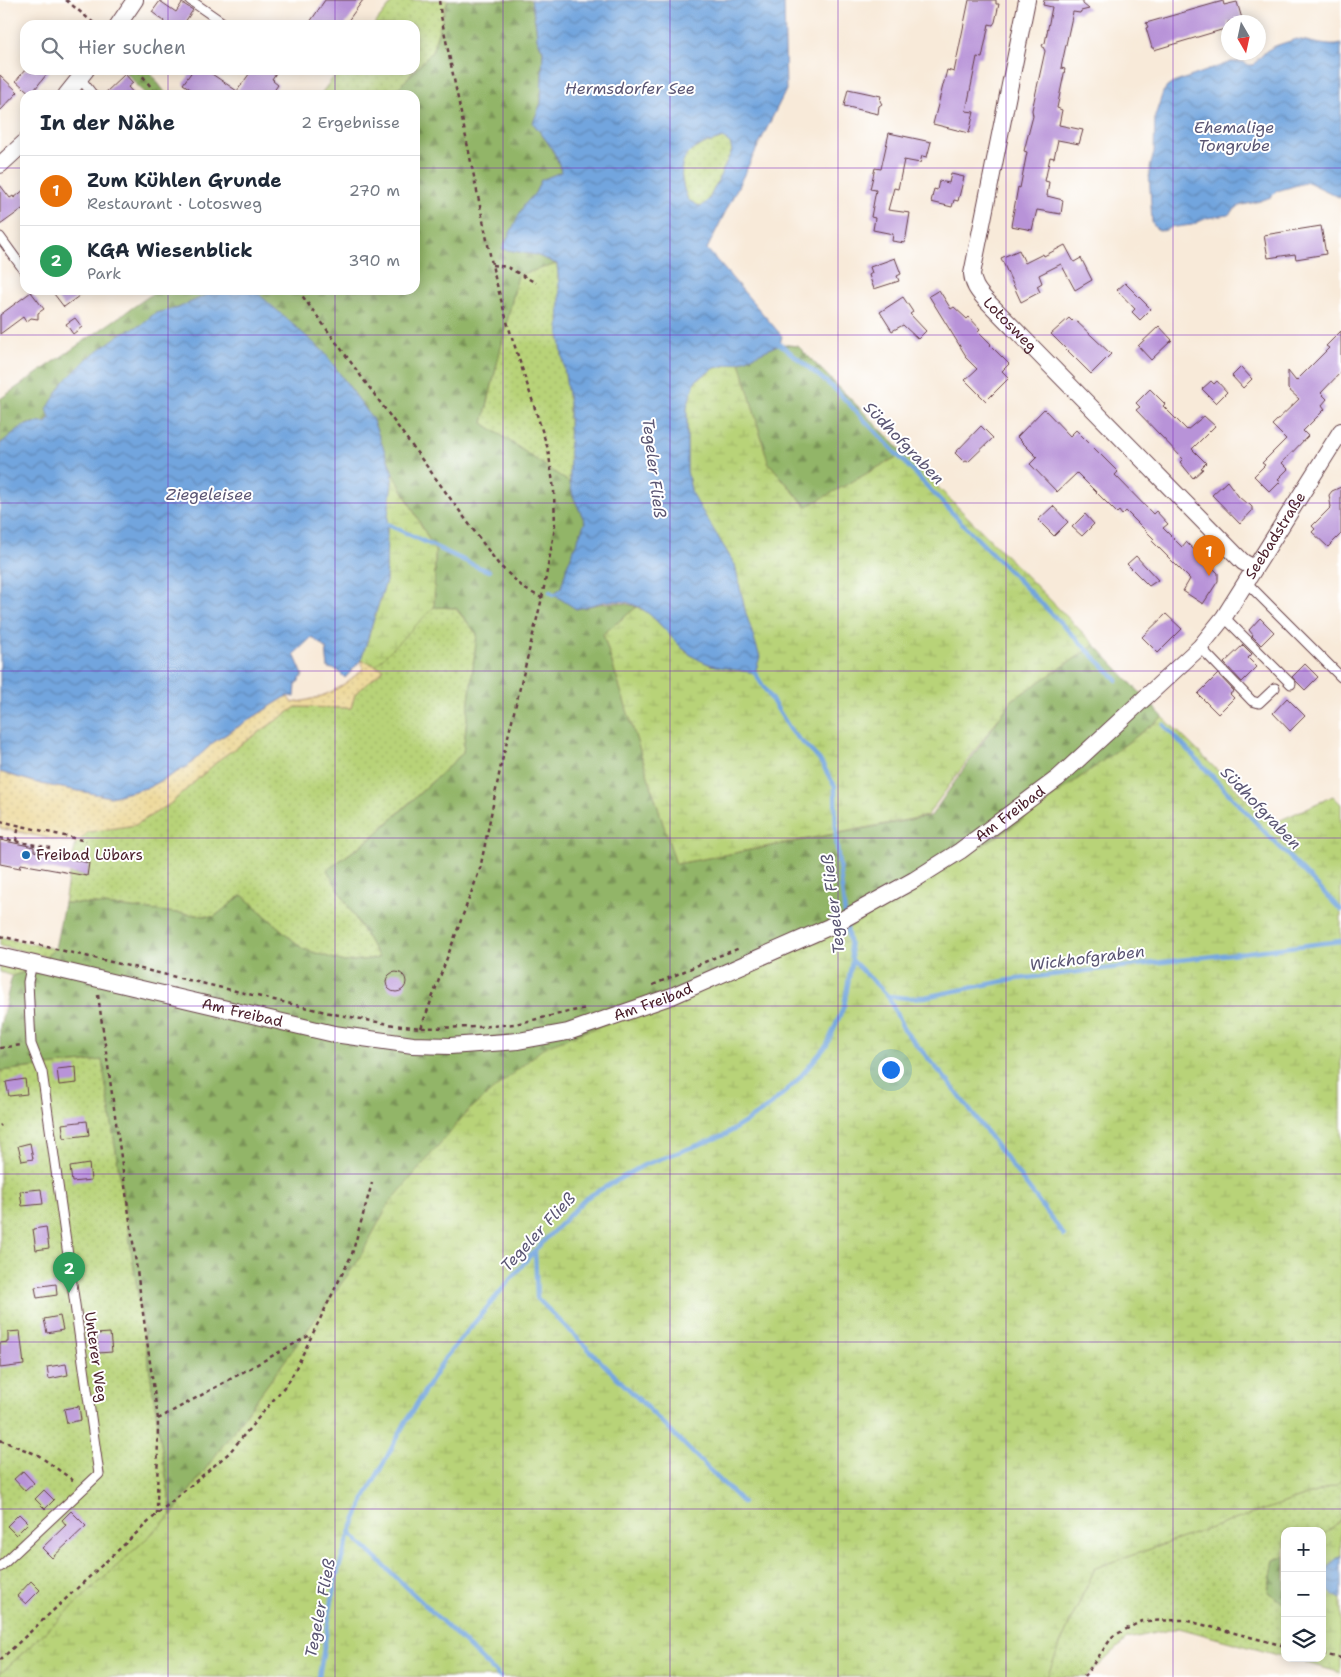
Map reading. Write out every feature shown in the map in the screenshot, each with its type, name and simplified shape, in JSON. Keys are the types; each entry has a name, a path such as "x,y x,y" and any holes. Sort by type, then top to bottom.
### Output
{"street":[{"path":"121,20 135,0"},
{"name":"Lotosweg","path":"1027,0 972,274 973,282 984,298 1052,369 1243,562 1254,568"},
{"path":"70,90 82,75"},
{"path":"0,165 20,147"},
{"name":"Seebadstraße","path":"1204,643 1224,617 1341,431"},
{"name":"Am Freibad","path":"0,956 334,1034 413,1045 450,1046 518,1041 568,1032 672,996 829,927 914,880 960,851 1058,778 1204,643"}],"lane":[{"path":"190,0 219,20"},
{"path":"83,75 91,90"},
{"path":"0,237 20,264"},
{"path":"1246,582 1341,677"},
{"path":"1224,617 1291,684"},
{"path":"1204,643 1252,701 1259,703 1275,688"},
{"name":"Unterer Weg","path":"0,1567 99,1474 45,1090 42,1072 31,1044 28,982 32,963"}],"path":[{"path":"66,0 90,20"},
{"path":"421,1028 480,869 501,765 542,598 555,528 554,490 548,449 508,325 492,265 440,16 439,0"},
{"path":"142,75 153,90"},
{"path":"492,265 506,267 536,283"},
{"path":"302,295 499,565 525,589 542,598"},
{"path":"0,821 86,841"},
{"path":"16,841 19,825"},
{"path":"0,838 50,848"},
{"path":"0,936 334,1014 394,1025 421,1028 515,1024 590,1007"},
{"path":"648,987 742,947"},
{"path":"95,978 158,1419 157,1514"},
{"path":"0,1048 31,1044"},
{"path":"0,1660 157,1514 228,1453 290,1380 352,1254 372,1183"},
{"path":"158,1419 312,1334"},
{"path":"0,1440 38,1455 83,1489"},
{"path":"1084,1677 1114,1636 1142,1621 1184,1620 1281,1645"},
{"path":"1326,1655 1341,1658"}],"green space":[{"path":"394,0 448,0 432,52 420,65 420,20 378,20"},
{"path":"448,0 531,0 537,39 543,50 541,103 533,123 554,152 561,172 541,180 535,193 524,206 503,249 536,255 557,264 518,275 483,423 570,483 573,496 585,522 567,566 561,588 553,594 576,609 614,603 637,607 603,634 676,864 931,816 1012,700 1095,645 1163,717 1015,825 853,925 752,963 388,1205 358,1261 172,1515 102,1060 0,1071 0,1027 12,976 27,971 55,949 64,903 95,904 214,917 242,895 303,949 344,962 379,958 327,870 373,837 463,753 477,634 456,608 434,607 435,551 393,473 372,418 324,352 260,295 420,295 420,90 397,90 411,75 420,75 420,65 432,52"},
{"path":"128,75 152,75 163,90 142,90"},
{"path":"335,75 411,75 397,90 324,90"},
{"path":"724,138 730,142 732,151 709,199 701,207 688,200 682,182 683,162 694,149"},
{"path":"557,264 560,297 559,333 569,402 570,483 483,423 518,274"},
{"path":"151,295 207,295 178,308 155,313 141,325 122,333 88,358 46,423 26,425 0,444 0,399"},
{"path":"780,344 798,346 904,453 807,507 768,462 740,362"},
{"path":"740,362 768,462 806,507 904,453 1095,645 1012,700 927,816 676,864 603,634 637,607 648,612 687,653 712,666 745,610 735,565 692,495 687,471 687,407 695,381 715,368"},
{"path":"393,473 435,551 434,607 375,666 361,660 386,581 387,524"},
{"path":"434,607 455,608 477,634 463,753 372,837 327,870 379,958 344,962 303,949 242,895 214,917 95,904 64,903 69,874 87,876 89,863 72,860 76,844 88,832 135,825 170,804 221,758 296,707 351,708 355,694 383,670 375,666"},
{"path":"1163,717 1272,824 1333,796 1341,804 1341,1480 1336,1485 1095,1568 1047,1677 0,1677 0,1674 172,1515 358,1261 388,1205 467,1112 546,1046 654,1006 752,963 853,925 1015,825"},
{"path":"0,937 55,949 53,958 0,946"},
{"path":"0,964 27,971 12,976 0,972"},
{"path":"102,1060 172,1515 0,1674 0,1071"},
{"path":"1341,1480 1341,1520 1326,1533 1326,1527 1281,1527 1281,1557 1274,1560 1268,1592 1281,1601 1281,1656 1179,1628 1127,1639 1087,1677 1047,1677 1095,1568 1336,1485"},
{"path":"1341,1520 1341,1555 1326,1568 1326,1533"},
{"path":"1281,1557 1281,1601 1268,1592 1274,1560"},
{"path":"1326,1589 1341,1599 1341,1673 1306,1663 1326,1662"}],"sand":[{"path":"361,660 384,669 355,694 351,708 296,707 221,758 170,804 135,825 88,832 76,844 0,828 0,772 41,784 111,797 150,787 188,766 214,742 287,696 292,703 314,699 339,688 363,669"}],"water":[{"name":"Hermsdorfer See","path":"531,0 784,0 786,90 707,249 782,336 780,344 740,362 715,368 695,381 687,407 687,471 692,494 735,565 745,610 760,657 755,673 711,665 694,657 678,644 653,618 635,605 610,601 576,609 553,594 561,588 567,566 585,522 573,496 570,483 569,402 559,333 560,297 557,264 536,255 502,249 524,205 535,193 541,180 561,172 554,152 533,123 541,103 543,50 537,39","holes":["723,138 730,143 732,151 709,199 701,207 688,200 682,175 683,162 686,157 698,147"]},
{"name":"Ehemalige Tongrube","path":"1296,39 1325,45 1341,44 1341,198 1308,182 1277,191 1271,197 1260,201 1239,206 1228,215 1207,218 1192,225 1173,226 1164,231 1158,230 1152,222 1149,172 1154,152 1155,116 1163,92 1173,83 1231,62 1243,62 1253,65 1258,60 1266,60 1266,51"},
{"name":"Ziegeleisee","path":"207,295 260,295 324,352 372,418 393,473 387,524 386,581 361,660 345,678 337,670 328,668 326,649 312,637 294,654 303,675 296,685 295,697 287,696 214,742 188,766 150,787 111,797 41,784 0,772 0,444 26,425 46,423 50,418 47,409 63,383 88,358 122,333 141,325 155,313 178,308"},
{"path":"1341,1555 1341,1599 1326,1586 1326,1568"}],"building":[{"path":"325,0 363,0 349,20 311,20"},
{"path":"969,0 996,0 996,4 999,4 995,22 993,25 989,24 982,58 977,57 966,111 974,112 969,133 933,124 947,70 954,72"},
{"path":"1044,0 1083,0 1083,4 1089,9 1080,13 1073,12 1061,68 1065,69 1057,108 1062,110 1059,125 1083,130 1079,144 1058,140 1054,158 1050,157 1045,181 1049,182 1047,196 1063,200 1061,214 1037,210 1032,230 1011,226 1027,152 1024,151 1033,116 1032,110 1045,51 1042,45 1045,43 1052,7 1043,5"},
{"path":"160,1 176,12 182,3 193,10 186,20 163,20 152,12"},
{"path":"1223,1 1224,5 1237,2 1241,15 1221,15 1221,30 1154,50 1146,23"},
{"path":"0,75 18,92 0,111"},
{"path":"21,75 46,75 34,90 26,90 16,81"},
{"path":"124,75 133,83 128,87 131,90 108,90"},
{"path":"189,75 213,75 236,90 192,90 183,84"},
{"path":"248,75 275,75 272,79 278,85 274,90 238,90"},
{"path":"848,89 881,96 880,101 882,104 879,106 878,114 844,106"},
{"path":"889,133 931,142 927,157 922,156 920,163 904,160 898,189 894,188 888,210 910,213 905,243 892,241 893,234 873,230 875,218 871,217 876,190 870,189 875,168 881,169"},
{"path":"951,174 964,177 958,201 954,200 952,207 931,202 934,189 937,190 939,181 949,183"},
{"path":"0,185 10,198 13,196 14,198 20,193 20,211 0,225"},
{"path":"1321,226 1326,254 1296,259 1295,254 1268,258 1264,235"},
{"path":"1065,245 1074,262 1081,258 1092,280 1075,290 1061,264 1039,275 1042,283 1037,286 1040,292 1021,302 1001,258 1019,250 1025,263"},
{"path":"895,258 901,274 897,276 899,281 874,289 869,275 872,273 870,267"},
{"path":"1125,283 1151,309 1140,320 1132,312 1135,309 1117,290"},
{"path":"939,290 951,309 954,307 967,319 969,317 980,329 978,331 1009,364 1002,371 1009,378 986,401 965,380 977,369 965,357 929,296"},
{"path":"27,295 33,295 44,309 38,313 38,319 31,318 26,322 23,317 0,334 0,315"},
{"path":"55,295 80,295 64,307"},
{"path":"903,297 913,312 910,314 926,331 918,339 903,325 892,331 880,312"},
{"path":"75,318 82,327 73,334 66,324"},
{"path":"1069,318 1072,321 1074,319 1111,354 1091,374 1051,334"},
{"path":"1159,326 1172,340 1151,360 1138,346"},
{"path":"1341,331 1341,372 1321,393 1327,399 1322,405 1325,409 1303,431 1308,436 1282,463 1288,469 1278,479 1281,481 1270,492 1254,476 1265,465 1262,463 1286,439 1272,425 1299,399 1288,389 1288,371 1296,381 1329,348 1326,346"},
{"path":"1241,367 1252,379 1243,388 1232,376"},
{"path":"1211,381 1214,384 1217,381 1227,392 1216,403 1202,389"},
{"path":"1150,389 1165,404 1163,406 1187,430 1204,416 1215,426 1192,449 1206,463 1201,468 1203,469 1193,478 1180,462 1183,459 1136,410 1140,407 1136,403"},
{"path":"1044,409 1070,436 1076,430 1118,472 1115,475 1153,514 1156,511 1168,524 1163,528 1182,547 1186,542 1218,573 1218,581 1203,604 1183,591 1190,579 1152,541 1154,539 1126,511 1122,515 1119,511 1117,513 1077,473 1057,492 1030,464 1037,457 1017,437"},
{"path":"981,426 993,438 968,462 964,462 955,453"},
{"path":"1227,481 1239,497 1252,507 1252,511 1240,524 1212,495"},
{"path":"1341,487 1341,534 1328,547 1312,532 1315,529 1312,526 1331,507 1329,495 1332,491"},
{"path":"1053,506 1068,522 1054,536 1038,520"},
{"path":"1085,514 1094,524 1082,536 1072,527"},
{"path":"1136,556 1158,580 1149,586 1127,564"},
{"path":"1166,614 1182,629 1158,653 1142,637"},
{"path":"1260,618 1274,632 1261,645 1249,630"},
{"path":"1243,645 1252,654 1248,658 1257,667 1242,682 1224,663"},
{"path":"1305,664 1318,677 1305,690 1292,677"},
{"path":"1218,674 1234,691 1230,694 1234,698 1218,714 1198,694"},
{"path":"1287,698 1305,716 1290,731 1273,713"},
{"name":"Freibad Lübars","path":"0,840 34,847 34,851 89,863 87,876 21,864 20,868 0,864"},
{"path":"396,972 403,975 406,982 403,989 396,992 389,989 386,982 389,975"},
{"path":"76,1067 77,1083 59,1085 57,1069"},
{"path":"25,1079 27,1094 9,1096 6,1082"},
{"path":"87,1121 89,1135 64,1138 62,1124"},
{"path":"30,1143 33,1159 22,1161 18,1146"},
{"path":"89,1164 91,1180 72,1182 70,1167"},
{"path":"41,1189 43,1204 22,1206 20,1191"},
{"path":"46,1227 49,1248 36,1250 33,1229"},
{"path":"56,1284 57,1295 37,1298 35,1287"},
{"path":"60,1316 63,1330 47,1333 44,1319"},
{"path":"20,1331 24,1365 0,1368 0,1343 8,1342 8,1332"},
{"path":"110,1333 112,1352 98,1353 96,1334"},
{"path":"66,1364 68,1375 49,1379 47,1367"},
{"path":"79,1406 81,1420 67,1423 64,1409"},
{"path":"23,1471 34,1483 25,1491 14,1479"},
{"path":"44,1490 54,1500 45,1509 35,1499"},
{"path":"71,1511 86,1526 52,1558 42,1548 66,1525 62,1520"},
{"path":"19,1514 28,1523 16,1535 7,1526"},
{"path":"31,1581 40,1590 26,1604 17,1596"}],"waterway":[{"name":"Südhofgraben","path":"776,343 780,344 836,390 959,520 1117,680"},
{"path":"387,524 489,571"},
{"name":"Tegeler Fließ","path":"753,670 792,732 819,759 835,786 836,839 845,915"},
{"name":"Südhofgraben","path":"1164,725 1341,910"},
{"name":"Tegeler Fließ","path":"319,1677 336,1577 350,1533 366,1496 405,1423 445,1358 535,1250 586,1198 644,1165 725,1135 766,1109 795,1083 827,1045 844,1006 852,960 846,922"},
{"name":"Wickhofgraben","path":"852,960 888,996 908,998 925,997 1009,980 1341,941"},
{"path":"888,996 904,1030 951,1085 1064,1235"},
{"path":"535,1251 537,1298 743,1503"},
{"path":"350,1533 500,1677"}],"place":[{"name":"Zum Kühlen Grunde","path":"1209,576"},
{"name":"Freibad Lübars","path":"26,855"},
{"name":"KGA Wiesenblick","path":"69,1293"}]}
